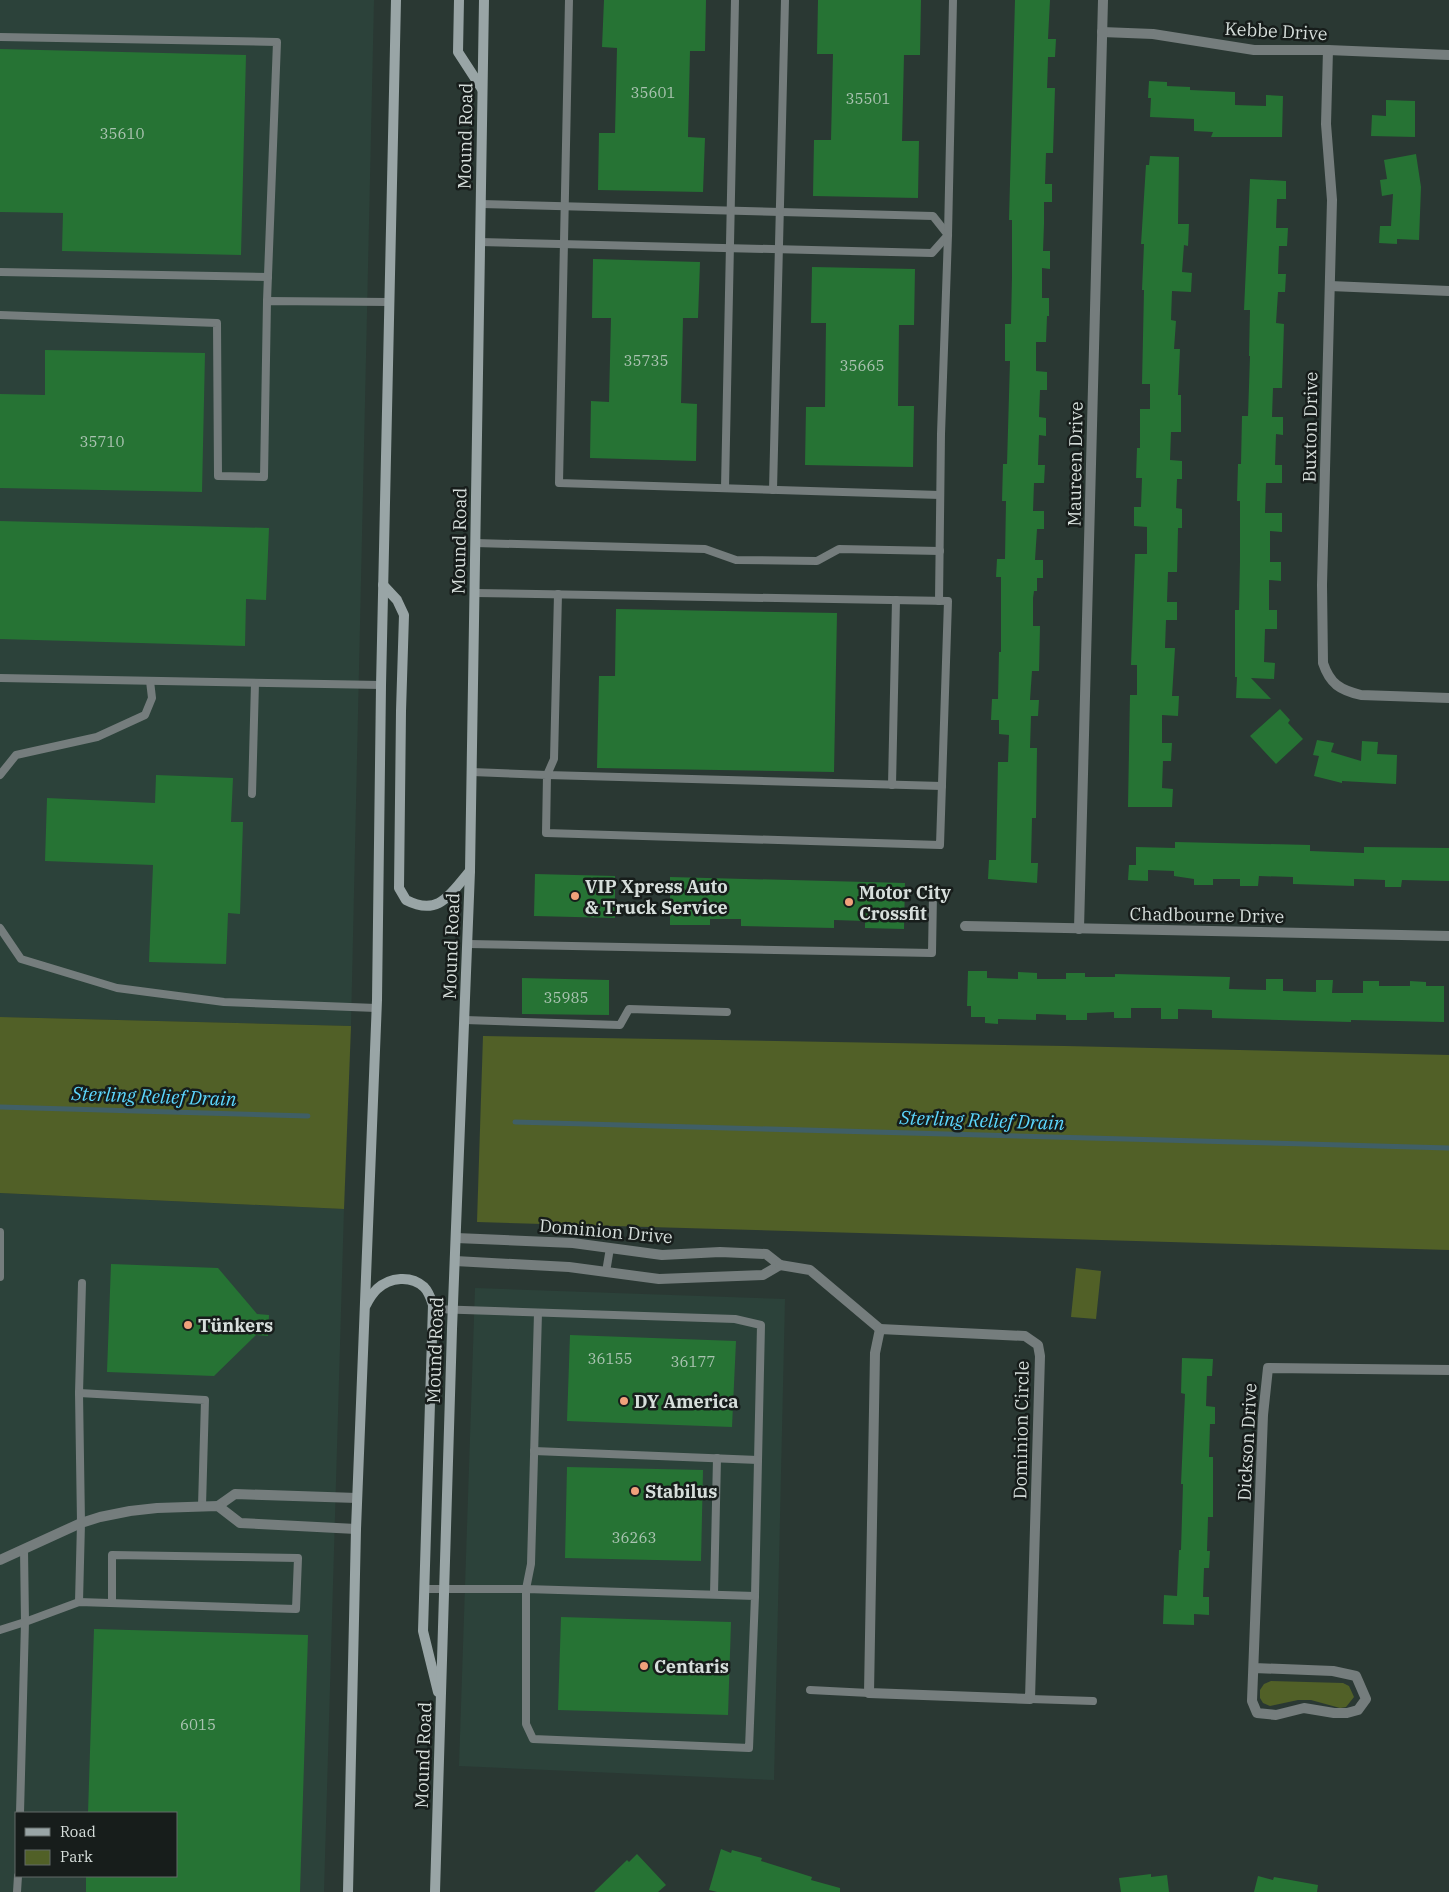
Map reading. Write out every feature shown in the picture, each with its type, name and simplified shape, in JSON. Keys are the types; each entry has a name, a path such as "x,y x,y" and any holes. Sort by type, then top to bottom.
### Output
{"main road":[{"path":"348,1892 356,1529 376,1008 396,0"},
{"path":"459,0 458,52 482,89"},
{"name":"Mound Road","path":"435,1892 452,1310 470,871 484,0"},
{"path":"383,585 397,600 404,614 400,711 398,888 406,900 428,907 440,904 470,871"},
{"path":"366,1305 378,1288 385,1283 401,1279 410,1280 424,1287 430,1296 433,1308 423,1631 441,1706"}],"street":[{"name":"Maureen Drive","path":"1079,929 1103,0"},
{"name":"Kebbe Drive","path":"1102,32 1153,34 1254,50 1328,50 1449,55"},
{"name":"Buxton Drive","path":"1328,50 1326,124 1332,200 1322,585 1323,662 1327,674 1335,684 1348,692 1361,695 1449,698"},
{"path":"1330,286 1449,291"},
{"name":"Chadbourne Drive","path":"965,926 1449,936"},
{"name":"Dominion Drive","path":"456,1238 573,1243 662,1254 720,1252 766,1254 780,1265 810,1270 880,1329"},
{"path":"455,1261 569,1267 659,1279 764,1275 780,1265"},
{"path":"880,1329 876,1353 869,1693 1030,1699"},
{"name":"Dominion Circle","path":"880,1329 1025,1336 1038,1345 1040,1356 1030,1699"},
{"name":"Dickson Drive","path":"1254,1668 1333,1671 1356,1676 1366,1700 1358,1710 1347,1713 1334,1713 1304,1708 1276,1716 1257,1713 1252,1701 1263,1415 1268,1368 1449,1370"},
{"path":"0,1560 81,1523 130,1511 218,1506 235,1494 357,1498"},
{"path":"218,1506 240,1523 356,1529"}],"lane":[{"path":"569,0 560,483 940,495"},
{"path":"725,488 735,0"},
{"path":"773,490 785,0"},
{"path":"939,601 953,0"},
{"path":"0,38 277,42 267,301 264,477 218,476 217,323 0,315"},
{"path":"480,204 933,216 948,235"},
{"path":"480,242 730,247 932,254 948,235"},
{"path":"0,272 268,277"},
{"path":"267,301 389,302"},
{"path":"476,543 705,549 736,560 817,561 839,549 940,551"},
{"path":"475,593 558,594 948,601 940,845 546,833 547,774 554,759 558,594"},
{"path":"892,785 896,600"},
{"path":"0,678 381,685"},
{"path":"0,776 16,755 97,737 145,715 152,698 150,681"},
{"path":"252,794 255,683"},
{"path":"472,772 942,786"},
{"path":"468,944 932,953 933,894"},
{"path":"0,928 20,959 117,988 224,1002 376,1008"},
{"path":"465,1020 620,1025 628,1009 727,1012"},
{"path":"0,1232 0,1277"},
{"path":"606,1272 610,1248"},
{"path":"79,1602 81,1523 79,1394 82,1283"},
{"path":"433,1308 735,1319 761,1325 755,1596 749,1748 533,1740 526,1724 526,1589 531,1564 538,1313"},
{"path":"79,1394 205,1400 202,1506"},
{"path":"534,1451 758,1460"},
{"path":"714,1594 717,1458"},
{"path":"20,1812 25,1622 24,1549"},
{"path":"0,1630 79,1602 112,1604 296,1609 298,1558 112,1555 112,1604"},
{"path":"424,1589 526,1589 755,1596"},
{"path":"810,1690 869,1693"},
{"path":"1030,1699 1093,1701"},
{"path":"17,1892 18,1877"}],"shaded area":[{"path":"0,0 374,0 351,1026 0,1017"},
{"path":"0,1193 344,1209 324,1892 0,1892"},
{"path":"475,1288 785,1299 774,1780 459,1766"}],"green space":[{"name":"Sterling Relief Drain","path":"0,1017 351,1026 344,1209 0,1193"},
{"name":"Sterling Relief Drain","path":"483,1036 1449,1055 1449,1250 477,1222"},
{"path":"1076,1268 1101,1271 1096,1319 1071,1317"},
{"path":"1271,1681 1343,1683 1349,1686 1354,1697 1346,1707 1340,1708 1311,1700 1298,1700 1270,1706 1263,1703 1260,1698 1260,1690 1264,1684"}],"building":[{"path":"604,0 706,0 705,51 690,51 688,137 705,138 703,192 598,190 599,133 615,133 617,48 602,47"},
{"path":"818,0 921,0 920,55 904,55 902,141 919,141 918,198 813,196 814,140 831,140 833,54 817,54"},
{"path":"1015,0 1050,0 1048,39 1056,39 1055,57 1048,57 1047,88 1055,88 1053,153 1046,153 1045,184 1052,184 1052,202 1044,202 1043,251 1050,251 1050,269 1042,268 1042,298 1049,298 1049,316 1047,316 1046,342 1036,342 1036,371 1047,372 1047,390 1040,390 1039,417 1046,418 1046,436 1039,435 1038,465 1045,465 1044,483 1034,483 1033,511 1044,511 1044,529 1037,529 1035,560 1043,560 1043,578 1037,578 1037,591 1034,591 1033,598 1033,626 1040,626 1039,671 1032,671 1030,700 1039,700 1038,716 1031,716 1030,748 1037,748 1036,818 1032,818 1031,863 1038,863 1037,883 988,879 989,860 996,860 998,762 1008,762 1009,735 999,734 999,720 991,720 992,699 998,699 999,652 1001,652 1001,577 996,577 997,559 1005,559 1006,501 1002,501 1003,464 1007,464 1010,361 1005,361 1005,324 1011,324 1012,220 1009,220"},
{"path":"0,49 246,55 241,255 62,251 63,213 0,212"},
{"path":"1149,81 1167,82 1167,86 1190,87 1190,90 1235,92 1235,105 1266,106 1266,95 1283,96 1282,137 1211,137 1213,132 1194,131 1194,119 1150,117 1151,98 1148,98"},
{"path":"1386,100 1415,101 1415,137 1371,136 1372,115 1386,116"},
{"path":"1416,154 1421,187 1419,240 1397,239 1397,244 1379,243 1380,226 1391,226 1393,194 1382,196 1380,180 1387,179 1384,160"},
{"path":"1150,156 1179,157 1178,224 1189,224 1188,246 1184,245 1182,272 1192,273 1191,292 1172,291 1171,320 1176,321 1174,349 1180,349 1178,395 1181,395 1181,432 1171,432 1170,460 1182,461 1182,479 1177,479 1176,508 1182,509 1182,528 1178,528 1177,572 1168,572 1167,602 1177,602 1177,620 1166,620 1165,648 1175,648 1172,696 1179,696 1178,716 1162,715 1162,743 1172,743 1171,761 1163,761 1162,788 1173,789 1172,807 1128,807 1130,695 1137,695 1137,665 1131,665 1135,554 1147,554 1147,527 1134,526 1134,507 1141,507 1142,478 1136,478 1137,448 1140,448 1140,409 1150,409 1150,384 1142,384 1144,244 1141,244 1146,165 1149,165"},
{"path":"1250,179 1286,181 1286,199 1277,199 1276,228 1288,228 1287,246 1279,246 1278,274 1286,274 1285,292 1278,292 1276,323 1284,324 1282,388 1273,388 1272,417 1283,417 1283,435 1276,434 1275,465 1282,465 1282,483 1266,483 1265,513 1282,513 1282,532 1270,531 1270,562 1281,562 1281,581 1269,580 1269,610 1277,610 1277,629 1265,629 1264,662 1275,663 1274,679 1251,678 1271,699 1236,698 1237,677 1235,677 1235,610 1239,610 1240,561 1240,501 1237,501 1238,464 1241,464 1242,416 1248,416 1250,356 1250,310 1244,310"},
{"path":"593,259 700,262 698,318 683,318 681,403 697,404 696,461 590,458 591,401 609,402 611,318 592,318"},
{"path":"812,267 915,269 914,325 899,325 898,406 914,406 913,467 805,465 806,407 825,407 826,323 811,323"},
{"path":"45,350 205,353 202,492 0,488 0,394 45,395"},
{"path":"0,521 269,528 266,600 246,599 245,646 0,639"},
{"path":"616,609 837,613 834,772 597,768 599,676 615,676"},
{"path":"1280,709 1290,720 1288,723 1303,739 1276,764 1250,736"},
{"path":"1317,740 1334,743 1331,752 1361,761 1362,741 1378,742 1377,754 1397,755 1396,784 1342,781 1342,783 1314,776 1319,756 1313,755"},
{"path":"156,775 233,778 231,822 243,822 240,914 228,913 226,964 149,962 153,865 45,861 47,798 155,803"},
{"path":"1175,842 1310,845 1310,851 1364,853 1364,847 1449,848 1449,881 1402,880 1401,887 1385,887 1385,880 1354,879 1354,886 1293,884 1293,877 1259,876 1258,886 1240,886 1240,879 1213,879 1213,885 1194,885 1194,879 1174,876 1174,871 1148,870 1148,881 1128,880 1129,865 1136,865 1136,847 1175,848"},
{"name":"VIP Xpress Auto & Truck Service","path":"535,874 615,876 615,918 534,916"},
{"path":"670,877 905,883 904,929 865,928 865,921 834,920 834,928 741,926 741,919 710,919 710,925 670,925"},
{"path":"968,971 987,971 987,978 1018,979 1018,972 1037,973 1037,979 1066,979 1066,973 1085,973 1085,977 1115,977 1115,974 1230,977 1229,989 1266,990 1266,979 1283,979 1283,991 1316,992 1316,980 1333,980 1332,993 1363,993 1363,981 1379,981 1379,986 1410,986 1410,981 1426,982 1426,986 1444,986 1444,1022 1351,1020 1351,1022 1212,1018 1212,1010 1178,1009 1178,1019 1161,1019 1161,1008 1131,1008 1131,1018 1114,1018 1114,1012 1087,1013 1087,1020 1066,1020 1066,1015 1036,1014 1036,1020 998,1019 998,1024 985,1023 985,1017 971,1017 971,1006 967,1006"},
{"path":"522,978 609,980 609,1015 522,1014"},
{"name":"Tünkers","path":"111,1264 218,1268 257,1314 269,1315 268,1336 256,1335 214,1376 107,1372"},
{"path":"570,1335 736,1341 732,1427 567,1421"},
{"path":"1182,1358 1213,1359 1212,1376 1207,1376 1206,1406 1215,1407 1215,1424 1210,1424 1209,1457 1213,1457 1213,1517 1208,1517 1207,1551 1210,1551 1209,1568 1204,1568 1203,1597 1209,1597 1209,1615 1194,1614 1194,1625 1163,1624 1164,1595 1177,1596 1179,1550 1181,1550 1183,1484 1181,1484 1185,1394 1181,1393"},
{"path":"567,1467 703,1470 701,1561 565,1558"},
{"name":"Centaris","path":"561,1617 731,1622 728,1715 558,1710"},
{"path":"94,1629 308,1635 300,1892 86,1892 86,1877 178,1877 178,1812 88,1812"},
{"path":"721,1849 731,1853 732,1850 762,1858 761,1861 812,1877 811,1880 840,1888 840,1892 717,1892 709,1890"},
{"path":"637,1854 666,1885 658,1892 594,1892 627,1860 629,1862"},
{"path":"1151,1874 1151,1877 1167,1875 1169,1892 1121,1892 1119,1878"},
{"path":"1258,1876 1273,1880 1274,1877 1318,1885 1317,1892 1254,1892"}],"waterway":[{"name":"Sterling Relief Drain","path":"0,1107 308,1116"},
{"name":"Sterling Relief Drain","path":"515,1122 1449,1148"}],"place":[{"name":"VIP Xpress Auto & Truck Service","path":"575,896"},
{"name":"Motor City Crossfit","path":"849,902"},
{"name":"Tünkers","path":"188,1325"},
{"name":"DY America","path":"624,1401"},
{"name":"Stabilus","path":"635,1491"},
{"name":"Centaris","path":"644,1666"}]}
